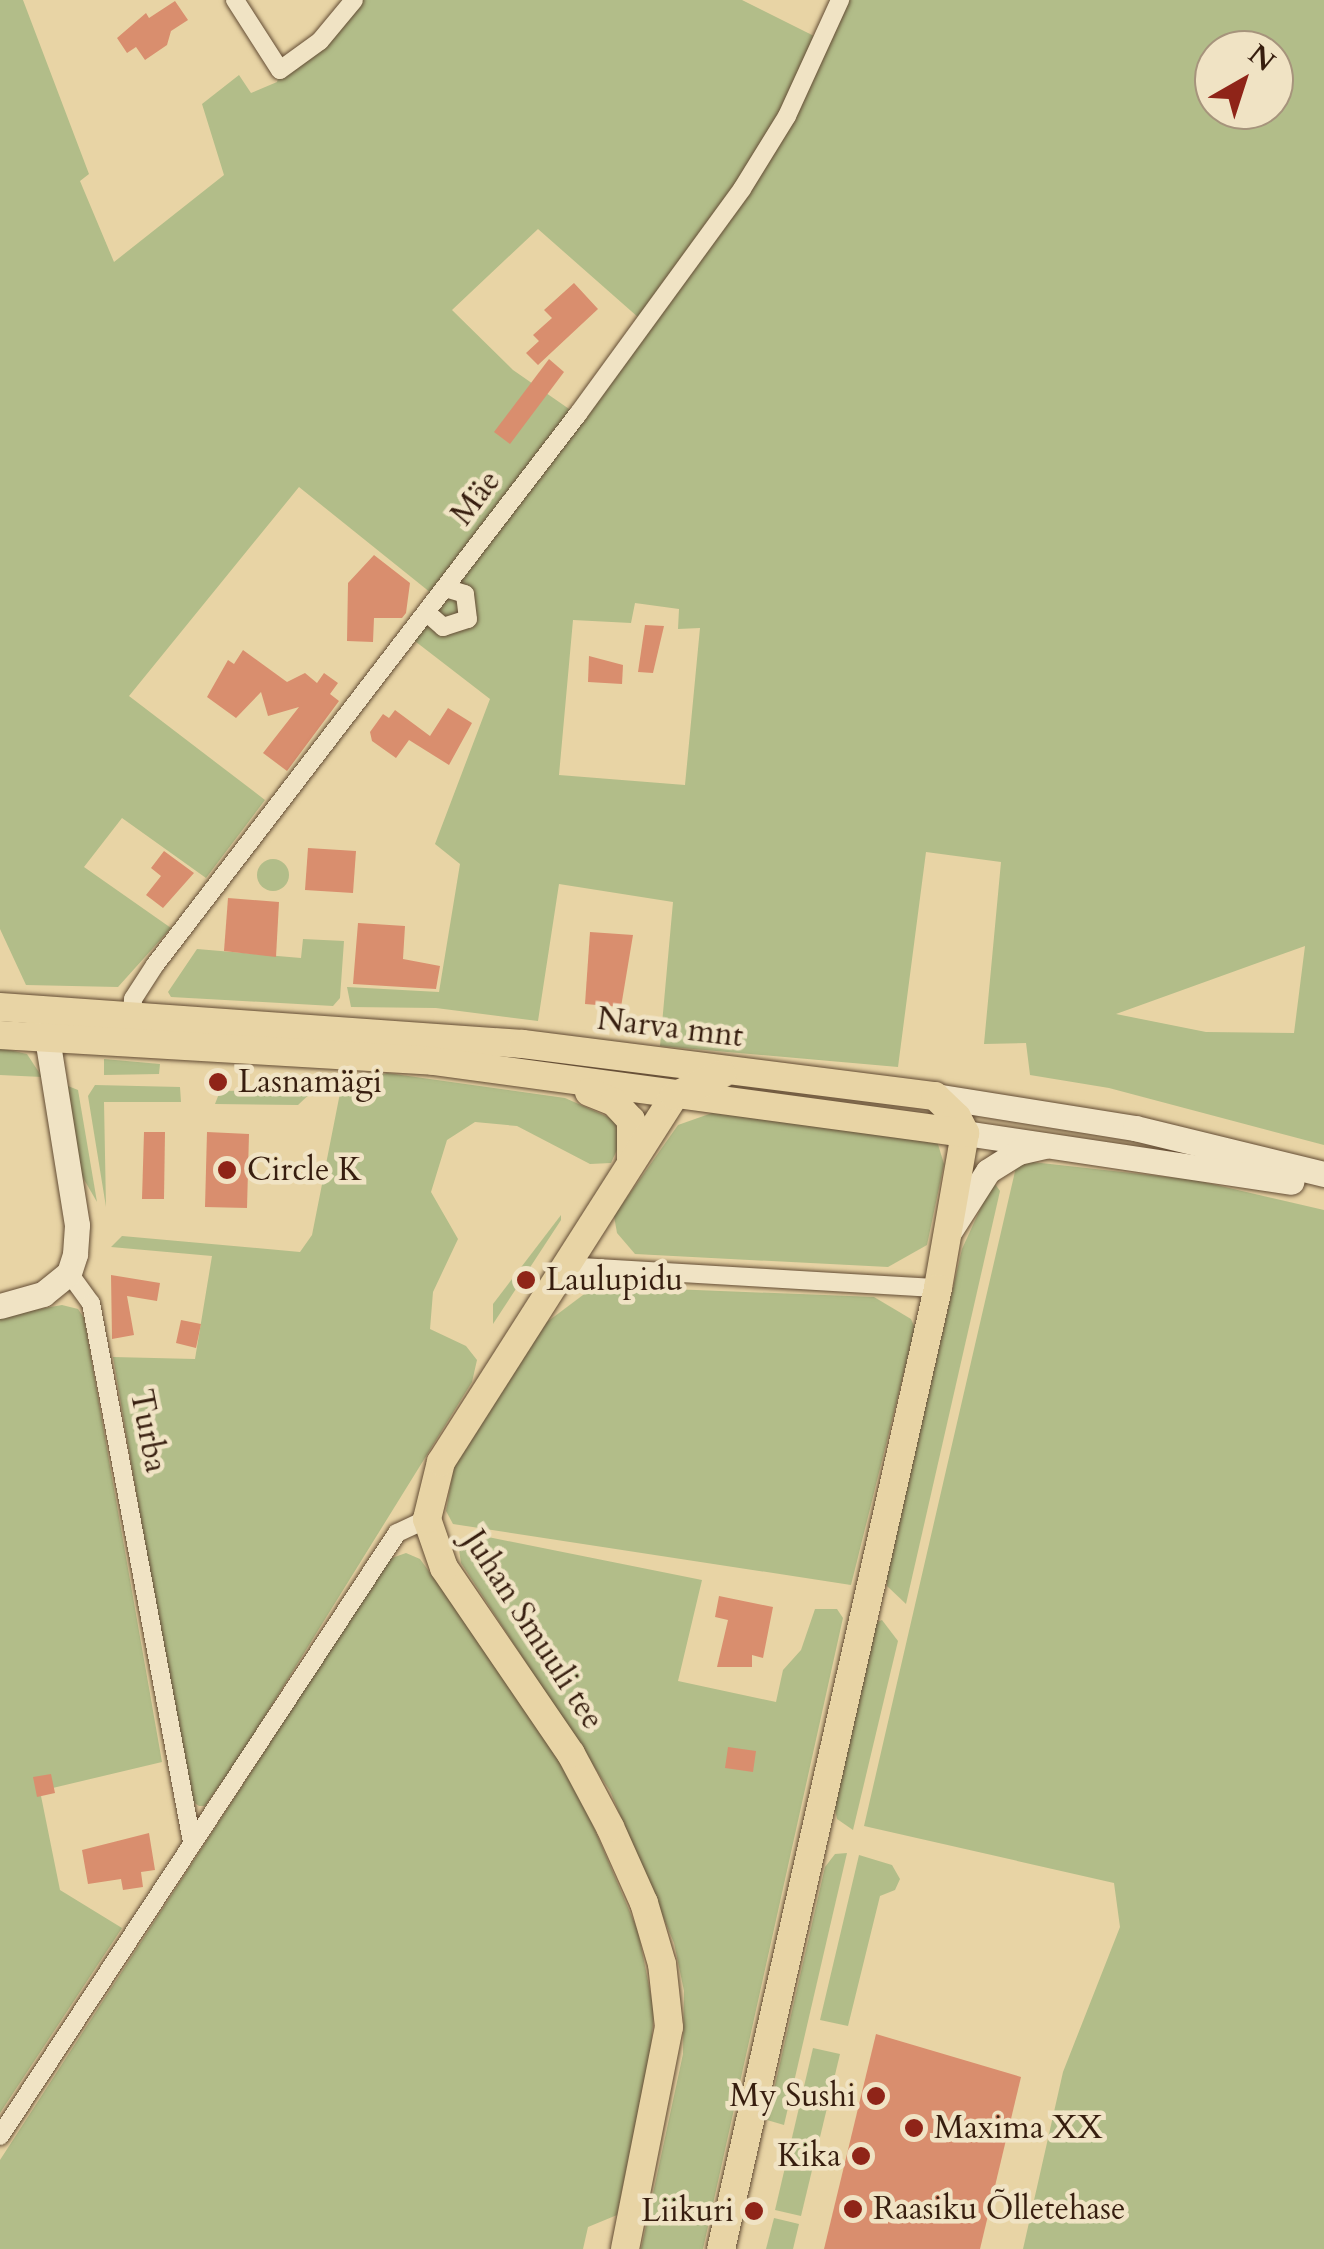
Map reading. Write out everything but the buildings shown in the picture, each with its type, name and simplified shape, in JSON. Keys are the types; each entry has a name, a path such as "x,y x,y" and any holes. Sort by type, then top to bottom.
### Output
{"main road":[{"name":"Narva mnt","path":"0,1008 44,1009 132,1028 1056,1143 1324,1190"},
{"path":"0,1306 43,1294 70,1273 76,1226 44,1009"},
{"name":"Narva mnt","path":"0,1035 46,1038 132,1028 506,1042 935,1096 1135,1128 1324,1174"},
{"path":"674,1096 710,1076 739,1072"},
{"path":"537,1076 600,1096 624,1112 634,1129 630,1166"},
{"name":"Juhan Smuuli tee","path":"625,2249 670,2027 662,1964 644,1903 610,1827 571,1754 444,1568 426,1519 441,1462 674,1096"},
{"path":"721,2249 949,1232 965,1133 935,1096"},
{"path":"949,1232 988,1171 1018,1152 1056,1143"}],"street":[{"path":"235,0 280,70 320,41 354,0"},
{"name":"Mäe","path":"132,1028 133,999 167,949 426,612 742,189 786,116 840,0"},
{"path":"426,612 443,627 468,619 465,594 444,588"},
{"path":"564,1266 938,1288"},
{"name":"Turba","path":"70,1273 90,1303 192,1842"},
{"path":"0,2136 397,1533 426,1519"}],"green space":[{"path":"0,0 23,0 89,174 80,181 114,262 224,175 202,104 239,75 251,93 277,82 280,70 354,0 742,0 820,39 840,0 1324,0 1324,1145 1109,1088 1030,1075 1026,1043 984,1044 1001,862 926,852 898,1067 660,1046 673,902 559,884 538,1021 436,1008 351,1007 347,987 439,992 460,864 435,844 490,699 407,635 436,597 299,487 129,696 265,800 206,878 122,818 84,867 171,928 118,987 26,985 0,929","holes":["538,229 639,318 572,411 513,370 452,310","635,603 679,609 678,629 700,628 685,785 559,775 573,620 631,623","1305,946 1294,1033 1206,1032 1116,1014"]},
{"path":"273,859 284,864 289,875 284,886 273,891 262,886 257,875 262,864"},
{"path":"303,939 344,941 340,998 333,1006 171,997 168,992 197,949 301,958"},
{"path":"0,1048 27,1054 42,1077 0,1075"},
{"path":"104,1059 160,1064 159,1074 104,1075"},
{"path":"387,1073 565,1098 615,1120 620,1143 611,1163 590,1164 517,1126 475,1122 447,1140 431,1192 458,1239 433,1292 430,1329 466,1346 477,1360 472,1382 244,1750 205,1806 199,1806 189,1799 113,1357 195,1359 212,1256 111,1247 122,1236 300,1252 312,1235 341,1088"},
{"path":"95,1085 180,1087 181,1102 104,1102 106,1207 88,1096"},
{"path":"68,1086 78,1090 97,1202 82,1176"},
{"path":"314,1090 298,1105 215,1104 220,1091"},
{"path":"712,1113 937,1141 944,1164 927,1245 888,1267 635,1254 617,1233 614,1216 678,1125"},
{"path":"1032,1162 1195,1180 1324,1210 1324,2249 1023,2249 1063,2072 1120,1927 1114,1883 864,1826 1016,1167"},
{"path":"993,1181 1000,1191 906,1604 887,1586 887,1571 962,1249"},
{"path":"561,1215 561,1220 493,1324 493,1304"},
{"path":"622,1287 874,1297 911,1319 915,1328 851,1585 453,1524 446,1511 455,1460 547,1322 587,1292"},
{"path":"62,1305 78,1309 84,1318 162,1762 40,1791 60,1890 122,1928 0,2113 0,1316"},
{"path":"488,1537 702,1580 678,1681 776,1702 783,1670 801,1650 815,1609 837,1609 843,1618 703,2249 641,2249 683,2054 684,1991 674,1943 610,1791 461,1563 458,1543"},
{"path":"406,1553 420,1559 543,1728 580,1795 638,1931 654,2011 651,2047 617,2215 588,2227 583,2249 0,2249 0,2160 389,1559"},
{"path":"882,1620 898,1641 853,1830 837,1819 833,1799 875,1623"},
{"path":"847,1853 784,2125 767,2120 825,1867 835,1854"},
{"path":"859,1855 892,1865 900,1879 895,1890 880,1896 848,2026 820,2020"},
{"path":"813,2048 840,2054 801,2216 775,2210"},
{"path":"774,2218 799,2224 793,2249 766,2249"}],"place":[{"name":"Lasnamägi","path":"218,1082"},
{"name":"Circle K","path":"227,1170"},
{"name":"Laulupidu","path":"526,1280"},
{"name":"My Sushi","path":"876,2096"},
{"name":"Maxima XX","path":"914,2128"},
{"name":"Kika","path":"861,2156"},
{"name":"Raasiku Õlletehase","path":"853,2209"},
{"name":"Liikuri","path":"754,2211"}]}
